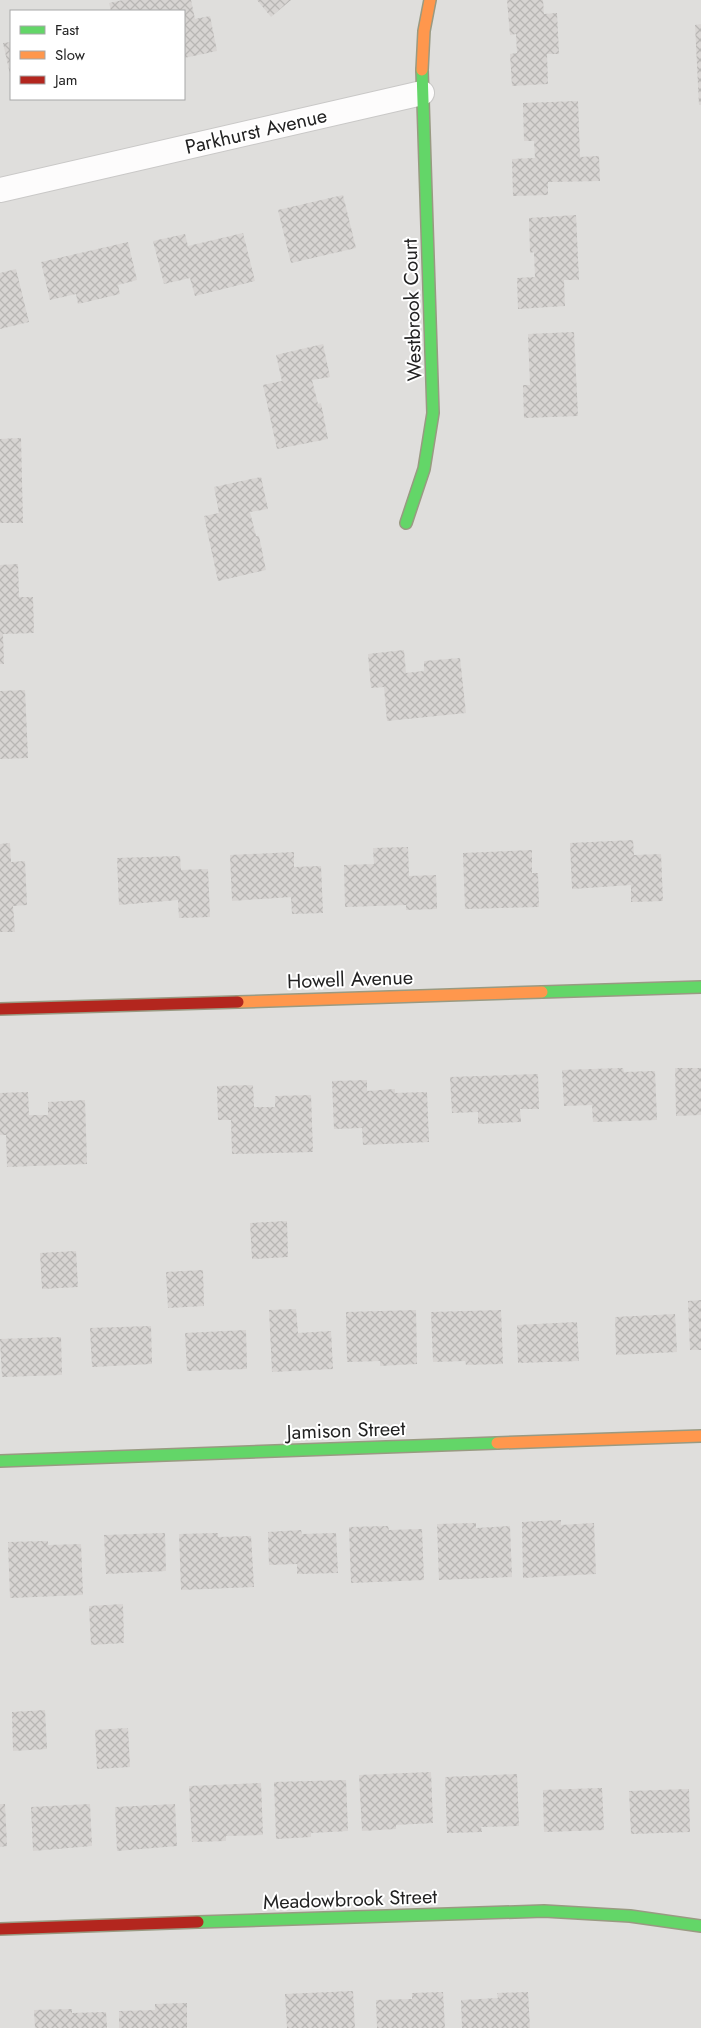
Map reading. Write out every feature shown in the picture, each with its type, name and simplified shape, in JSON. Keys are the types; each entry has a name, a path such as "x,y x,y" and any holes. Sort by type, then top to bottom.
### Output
{"street":[{"path":"422,93 425,31 430,0"},
{"name":"Parkhurst Avenue","path":"0,190 422,93"},
{"name":"Westbrook Court","path":"406,523 423,480 430,444 433,412 426,136 422,93"},
{"name":"Howell Avenue","path":"0,1009 701,987"},
{"name":"Jamison Street","path":"0,1461 697,1436"},
{"name":"Meadowbrook Street","path":"0,1930 544,1911 630,1916 701,1926"}],"shaded area":[{"path":"0,0 701,0 701,2028 0,2028"}],"building":[{"path":"123,0 191,0 195,19 210,16 217,51 185,58 185,10 111,10 109,3"},
{"path":"257,0 291,0 271,17"},
{"path":"507,0 543,0 544,14 557,13 559,54 547,54 548,84 512,86 510,54 517,53 516,34 510,35"},
{"path":"701,24 701,105 699,105 695,25"},
{"path":"10,42 10,74 3,43"},
{"path":"578,101 580,157 599,156 600,181 548,182 548,195 513,196 512,159 535,158 534,141 524,141 523,103"},
{"path":"343,195 356,248 291,263 278,210"},
{"path":"576,215 579,280 564,280 565,306 518,309 517,278 535,277 534,252 530,253 529,218"},
{"path":"243,233 255,281 195,296 190,278 164,284 153,241 185,234 188,246"},
{"path":"128,242 137,280 118,285 120,294 78,304 76,294 50,300 41,262"},
{"path":"16,269 29,322 0,329 0,273"},
{"path":"574,332 578,416 524,418 523,385 530,385 528,334"},
{"path":"323,344 330,377 312,380 318,404 321,403 328,439 277,449 263,385 282,381 276,355"},
{"path":"21,438 23,523 0,523 0,439"},
{"path":"261,477 268,509 250,512 256,536 259,536 266,570 218,581 204,516 219,513 214,487"},
{"path":"18,564 19,597 33,597 34,633 3,634 4,664 0,664 0,565"},
{"path":"404,650 406,673 424,671 424,661 460,658 466,713 387,721 384,687 371,688 368,654"},
{"path":"25,690 28,758 0,759 0,691"},
{"path":"633,840 634,855 661,854 663,901 631,902 631,885 572,889 570,843"},
{"path":"10,843 11,862 25,861 27,905 13,906 15,932 0,932 0,844"},
{"path":"408,847 409,876 436,875 437,909 406,910 406,905 345,907 344,865 374,864 373,848"},
{"path":"532,850 532,873 538,873 539,907 465,909 463,853"},
{"path":"294,852 294,867 321,866 323,913 292,914 291,897 232,901 230,855"},
{"path":"180,856 181,870 208,869 210,917 179,918 178,900 119,905 117,858"},
{"path":"623,1068 624,1072 655,1071 657,1120 593,1122 592,1105 564,1106 562,1070"},
{"path":"675,1068 701,1068 701,1115 676,1116"},
{"path":"538,1074 539,1109 520,1109 521,1122 478,1124 478,1112 452,1113 450,1077"},
{"path":"367,1080 367,1091 395,1089 395,1093 427,1092 429,1142 363,1145 362,1128 334,1129 332,1081"},
{"path":"253,1085 254,1107 275,1107 275,1096 311,1095 313,1152 232,1154 231,1120 218,1120 217,1086"},
{"path":"28,1092 29,1115 48,1115 48,1102 85,1100 87,1164 7,1167 6,1135 0,1135 0,1093"},
{"path":"287,1221 288,1257 252,1259 250,1223"},
{"path":"76,1251 78,1287 42,1289 40,1253"},
{"path":"203,1270 204,1306 168,1308 166,1272"},
{"path":"701,1300 701,1350 690,1350 688,1301"},
{"path":"296,1309 298,1333 331,1331 333,1369 272,1372 269,1310"},
{"path":"416,1310 417,1364 380,1366 380,1361 347,1362 346,1312"},
{"path":"501,1310 503,1364 466,1365 465,1361 433,1362 431,1312"},
{"path":"675,1314 677,1352 616,1355 615,1317"},
{"path":"577,1322 579,1361 518,1363 517,1325"},
{"path":"151,1326 152,1364 92,1367 90,1328"},
{"path":"246,1330 247,1369 187,1371 185,1333"},
{"path":"61,1337 62,1375 2,1377 0,1339"},
{"path":"561,1520 561,1525 594,1523 596,1574 523,1578 522,1522"},
{"path":"476,1523 476,1528 510,1526 512,1577 439,1580 437,1524"},
{"path":"388,1526 389,1530 422,1529 424,1580 351,1583 349,1527"},
{"path":"301,1530 302,1534 336,1533 338,1573 297,1574 297,1564 269,1565 268,1532"},
{"path":"165,1533 166,1571 106,1574 104,1535"},
{"path":"218,1533 218,1537 251,1536 254,1587 181,1590 179,1534"},
{"path":"48,1541 48,1545 81,1544 83,1595 10,1598 8,1542"},
{"path":"123,1604 124,1643 91,1645 89,1606"},
{"path":"45,1710 47,1749 13,1751 12,1712"},
{"path":"128,1728 130,1767 97,1769 95,1730"},
{"path":"431,1772 433,1823 396,1825 396,1829 362,1831 359,1775"},
{"path":"517,1774 519,1826 481,1827 482,1832 447,1833 445,1777"},
{"path":"346,1780 348,1831 311,1833 311,1837 276,1839 274,1782"},
{"path":"261,1783 263,1835 226,1836 226,1841 192,1842 189,1786"},
{"path":"602,1788 604,1830 544,1832 543,1790"},
{"path":"689,1789 690,1832 631,1834 629,1791"},
{"path":"0,1804 5,1804 7,1846 0,1847"},
{"path":"90,1804 92,1846 33,1851 31,1807"},
{"path":"175,1804 177,1846 117,1851 115,1807"},
{"path":"353,1991 355,2028 287,2028 285,1994"},
{"path":"443,1992 445,2028 377,2028 376,2000 412,1999 412,1993"},
{"path":"528,1992 530,2028 462,2028 461,2000 498,1998 497,1993"},
{"path":"187,2003 187,2028 119,2028 119,2011 155,2010 155,2004"},
{"path":"72,2009 72,2013 106,2012 107,2028 35,2028 34,2010"}],"traffic: fast":[{"path":"406,523 424,469 433,413 422,70"},
{"path":"542,992 701,987"},
{"path":"0,1461 497,1443"},
{"path":"198,1922 544,1911 630,1916 701,1926"}],"traffic: slow":[{"path":"422,70 424,31 430,0"},
{"path":"238,1002 542,992"},
{"path":"497,1443 701,1436"}],"traffic: jam":[{"path":"0,1009 238,1002"},
{"path":"0,1929 198,1922"}]}
